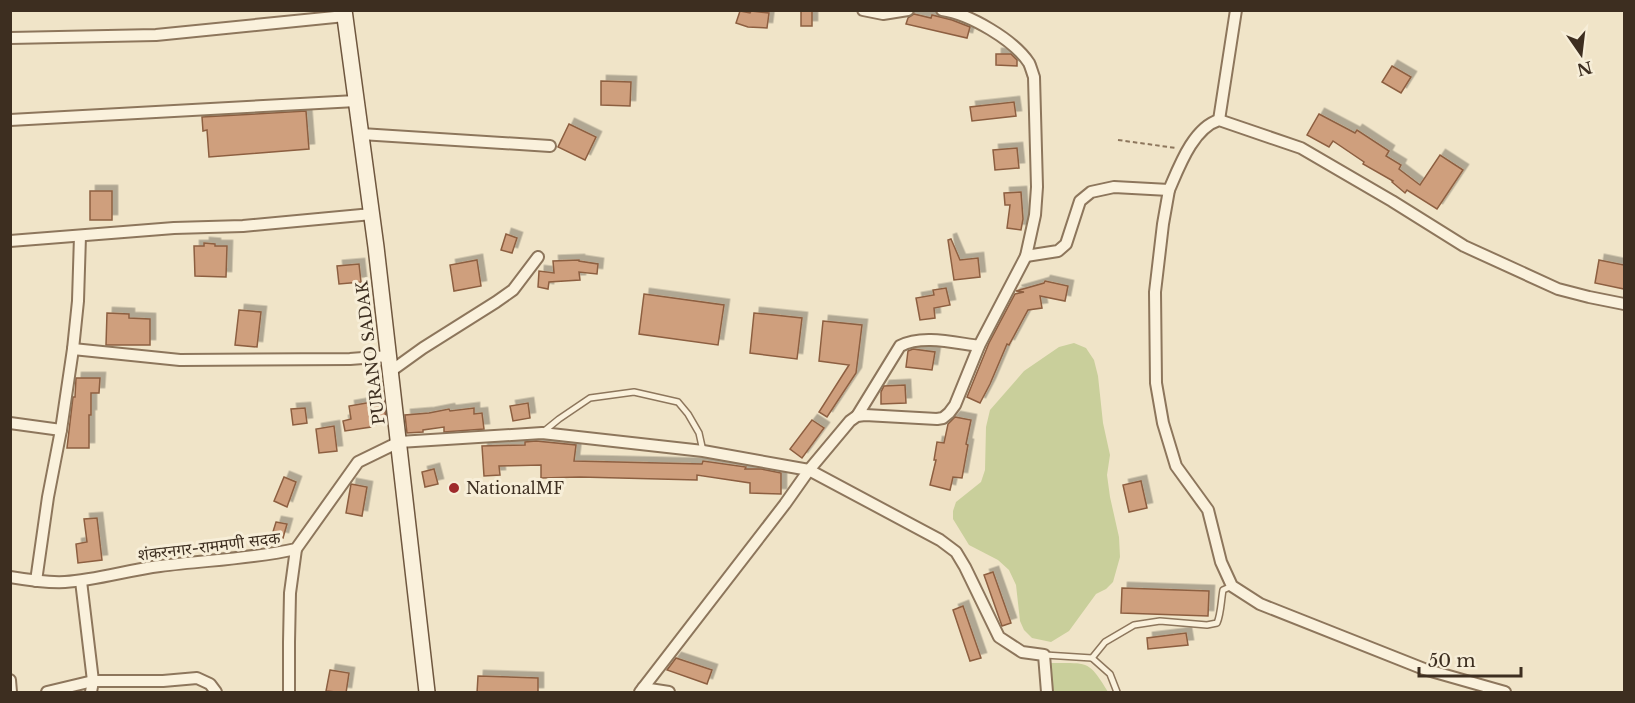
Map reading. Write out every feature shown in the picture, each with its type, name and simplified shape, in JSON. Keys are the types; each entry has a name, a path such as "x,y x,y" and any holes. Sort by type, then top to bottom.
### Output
{"main road":[{"name":"PURANO SADAK","path":"344,13 372,214 427,693"}],"street":[{"path":"863,10 883,14 908,10"},
{"path":"642,690 809,470 850,421 865,415 937,419 949,413 955,405 979,346 1026,256 1035,215 1034,76 1030,65 1014,47 988,27 951,11 942,10"},
{"path":"1219,120 1236,10"},
{"path":"10,38 156,35 344,13"},
{"path":"10,120 356,101"},
{"path":"1505,693 1424,669 1260,604 1232,586 1221,562 1208,510 1176,466 1163,423 1156,383 1155,291 1169,190 1188,150 1203,128 1219,120 1302,148 1464,246 1558,289 1624,304"},
{"path":"361,135 550,146"},
{"path":"1026,256 1058,251 1066,244 1080,201 1091,192 1114,187 1169,190"},
{"path":"10,241 174,228 243,226 372,214"},
{"path":"36,581 73,349 78,301 80,236"},
{"path":"73,349 180,360 350,359 390,364 423,348 513,290 538,257"},
{"path":"858,416 900,346 908,341 920,339 979,346"},
{"path":"10,423 61,430"},
{"path":"399,442 542,433 703,451 809,470 940,540 956,552 999,637 1022,652 1044,655 1047,693"},
{"name":"शंकरनगर-राममणी सदक","path":"10,577 63,583 158,566 268,555 296,549 358,462 399,442"},
{"path":"289,693 291,592 296,549"},
{"path":"81,580 93,681 91,693"},
{"path":"46,693 93,681 163,681 197,678 210,684 216,693"},
{"path":"10,680 11,693"},
{"path":"642,690 669,693"}],"lane":[{"path":"542,433 559,418 590,398 634,392 678,402 699,433 703,451"},
{"path":"1092,658 1105,642 1134,625 1160,621 1208,625 1217,623 1223,590 1232,586"},
{"path":"1044,655 1092,658 1110,674 1117,693"}],"path":[{"path":"1118,140 1188,150"}],"green space":[{"path":"1074,343 1086,348 1094,360 1098,376 1103,423 1110,455 1107,475 1119,537 1120,557 1113,582 1096,594 1069,631 1051,642 1032,638 1024,630 1020,621 1016,585 1009,570 998,560 969,545 953,519 953,511 956,502 981,482 985,470 986,427 990,410 1024,371 1059,347"},
{"path":"1051,663 1073,663 1086,666 1096,674 1108,692 1052,692"}],"building":[{"path":"801,10 812,10 812,26 801,26"},
{"path":"740,11 769,13 767,28 748,27 736,23"},
{"path":"914,14 931,18 932,15 970,27 967,38 906,24 908,18"},
{"path":"996,54 1011,54 1017,60 1017,66 996,65"},
{"path":"1392,66 1411,77 1401,93 1382,82"},
{"path":"601,81 631,82 630,106 601,105"},
{"path":"1014,102 1016,116 972,121 970,107"},
{"path":"306,111 309,149 209,157 207,130 203,131 202,117"},
{"path":"1319,114 1355,133 1357,130 1389,151 1386,156 1401,165 1399,169 1420,185 1440,155 1463,170 1437,209 1407,190 1405,193 1393,181 1363,164 1364,162 1333,141 1329,147 1307,135"},
{"path":"569,124 596,137 585,160 558,147"},
{"path":"1017,148 1019,168 995,170 993,150"},
{"path":"90,191 112,191 112,220 90,220"},
{"path":"1021,192 1023,219 1021,230 1007,228 1010,205 1005,205 1004,193"},
{"path":"506,234 517,238 512,253 501,250"},
{"path":"951,239 960,260 978,258 980,277 954,280 948,240"},
{"path":"204,243 227,246 226,277 195,276 194,246 204,246"},
{"path":"477,260 481,286 454,291 450,265"},
{"path":"579,260 598,264 597,274 579,272 580,280 549,282 548,289 538,287 539,271 554,273 553,261"},
{"path":"1599,260 1624,265 1624,289 1595,283"},
{"path":"359,264 361,282 339,284 337,266"},
{"path":"1045,281 1068,286 1065,301 1040,296 1042,308 1028,310 1009,345 1007,344 980,403 967,397 989,343 1015,294 1024,292 1016,291"},
{"path":"946,288 950,305 934,308 935,318 920,320 916,298 934,295 933,290"},
{"path":"644,294 724,305 718,345 639,334"},
{"path":"239,310 261,312 257,347 235,345"},
{"path":"107,313 129,314 129,318 150,319 150,345 106,345"},
{"path":"754,313 802,318 797,359 750,353"},
{"path":"823,321 862,325 856,373 827,417 819,412 849,365 819,361"},
{"path":"913,349 935,352 932,370 906,367 908,351"},
{"path":"76,378 100,378 99,393 91,393 89,448 67,448"},
{"path":"905,385 906,403 881,404 881,392 884,386"},
{"path":"384,400 386,422 345,431 343,421 351,419 349,406"},
{"path":"528,403 530,418 513,421 510,406"},
{"path":"305,408 307,423 293,425 291,409"},
{"path":"474,408 474,414 482,413 484,429 444,432 444,427 407,433 405,415"},
{"path":"955,417 971,420 962,478 953,477 950,490 930,485 936,460 934,460 937,442 944,443 948,424"},
{"path":"812,420 824,428 802,458 790,449"},
{"path":"334,426 337,451 319,453 316,429"},
{"path":"525,442 576,445 574,461 702,464 703,461 781,473 781,494 750,493 750,483 697,475 697,480 541,478 541,465 499,466 500,475 484,476 482,446 525,445"},
{"path":"434,469 438,484 425,487 422,472"},
{"path":"284,477 296,482 287,507 274,501"},
{"path":"1141,481 1147,508 1129,512 1123,485"},
{"path":"351,484 367,487 362,516 346,513"},
{"path":"97,518 102,560 78,563 76,544 87,542 84,519"},
{"path":"276,522 287,524 283,538 272,535"},
{"path":"993,572 1011,623 1002,626 984,575"},
{"path":"1122,588 1209,591 1208,616 1121,613"},
{"path":"963,606 981,658 970,661 953,610"},
{"path":"1186,633 1188,645 1148,649 1147,638"},
{"path":"676,658 712,670 707,684 667,670"},
{"path":"330,670 349,673 346,693 326,691"},
{"path":"478,676 538,678 538,693 477,693"}],"place":[{"name":"NationalMF","path":"454,488"}]}
